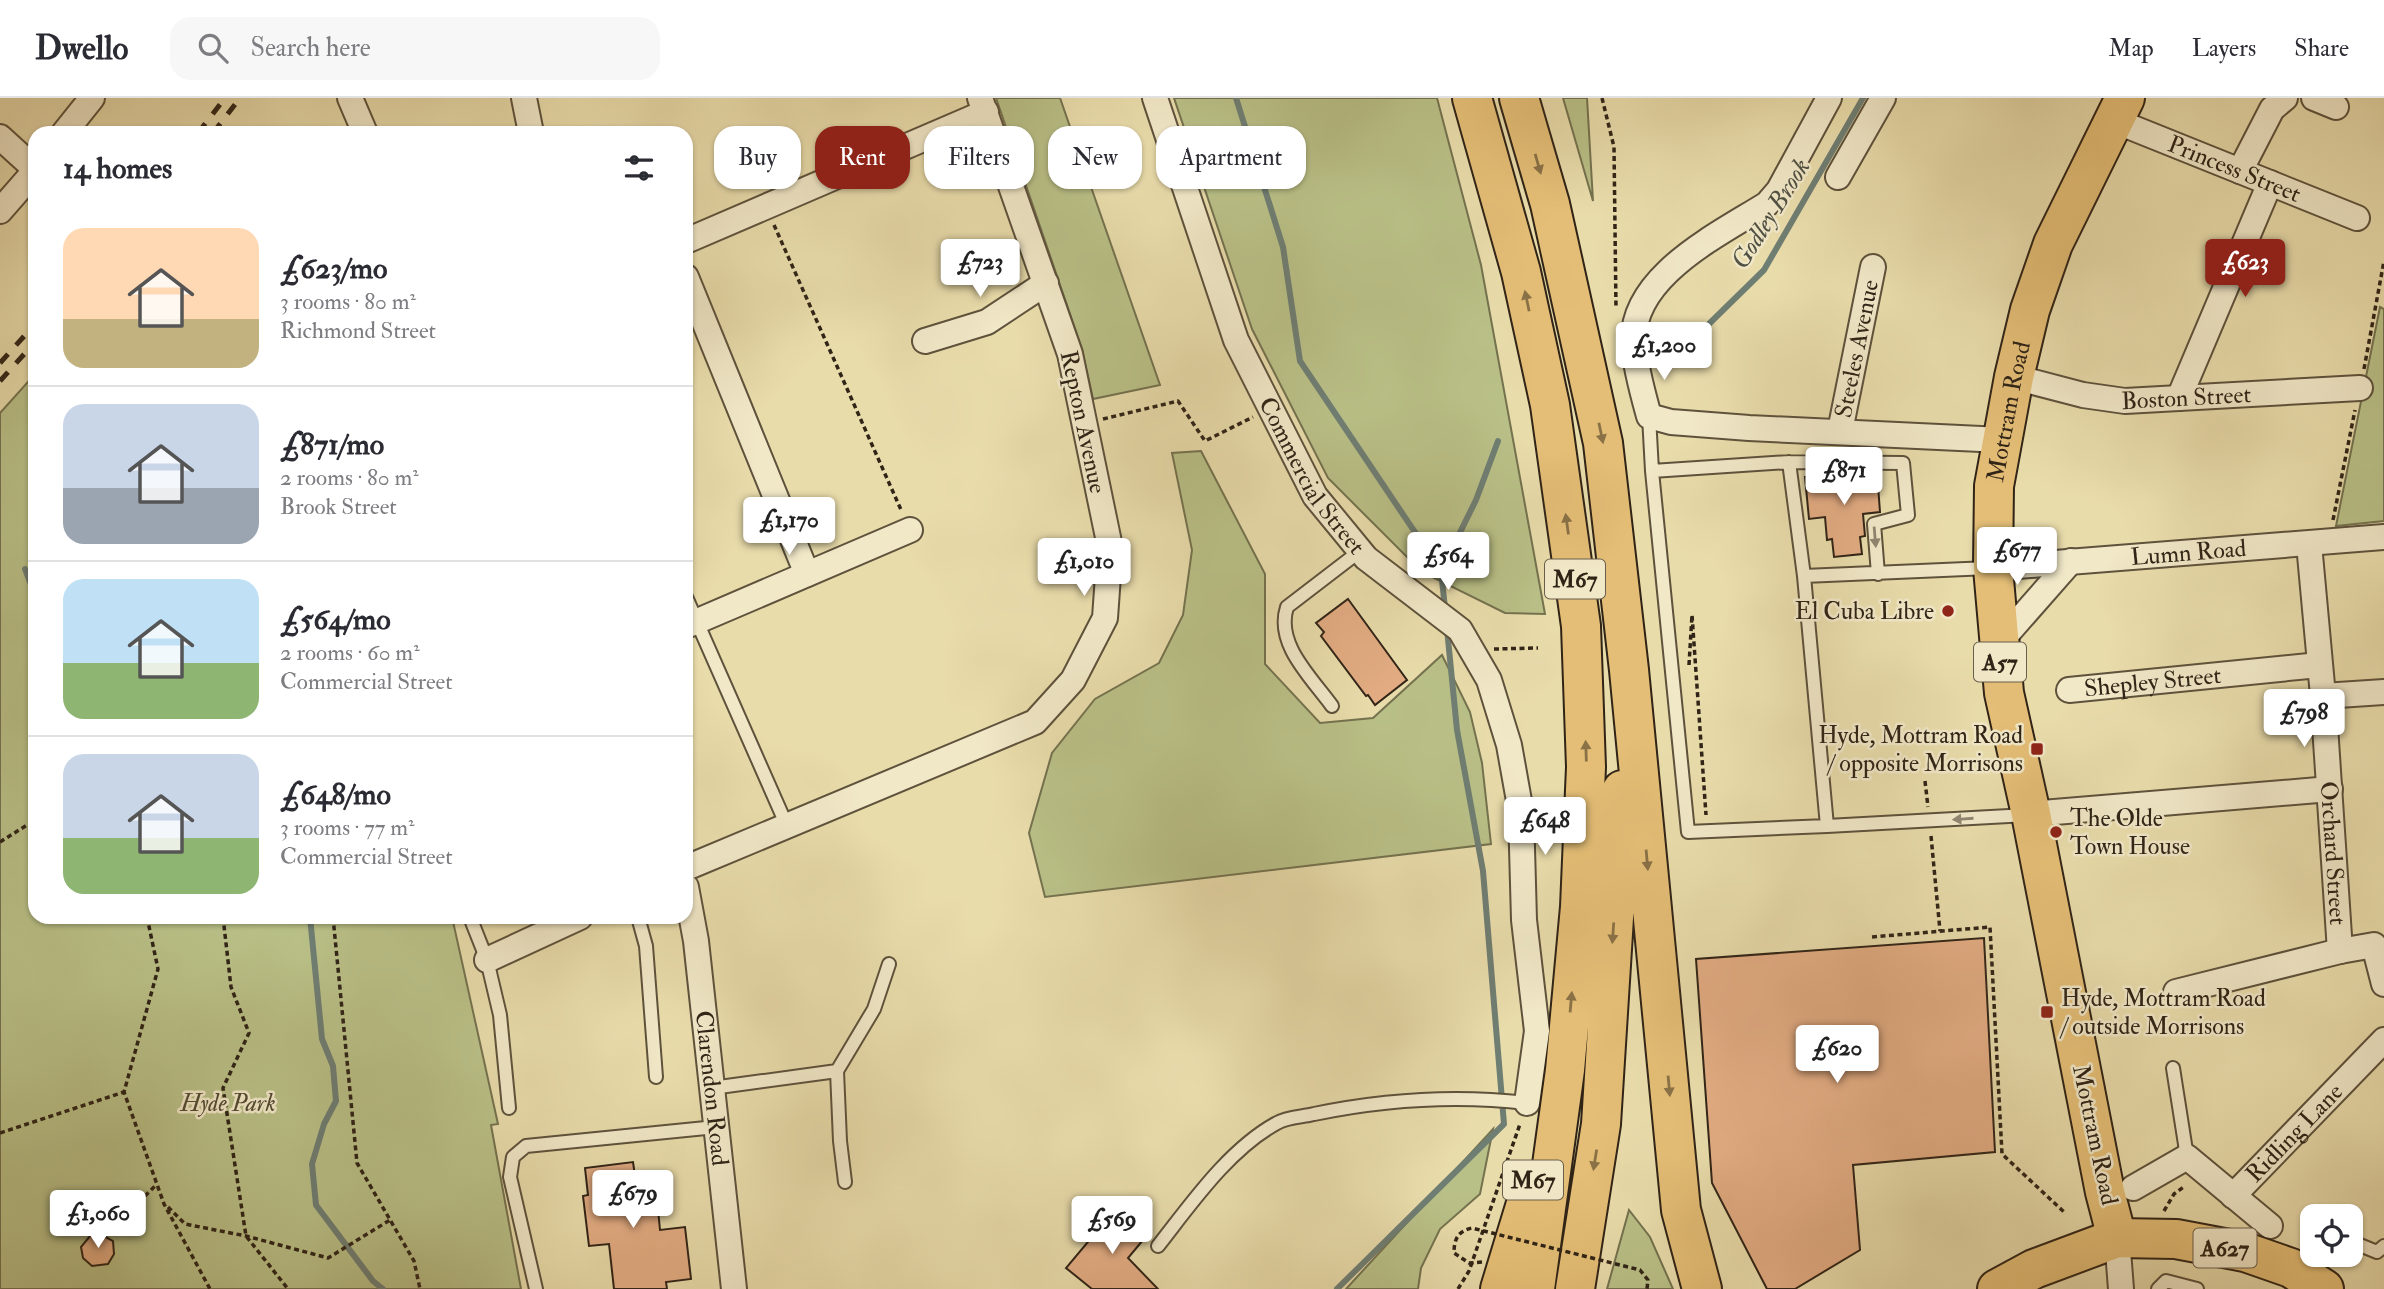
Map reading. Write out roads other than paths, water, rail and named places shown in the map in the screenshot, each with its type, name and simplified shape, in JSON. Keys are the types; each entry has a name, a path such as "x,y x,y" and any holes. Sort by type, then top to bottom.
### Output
{"main road":[{"name":"M67","path":"1472,98 1521,272 1550,405 1581,626 1586,767 1580,907 1565,1070 1535,1289"},
{"name":"M67","path":"1519,98 1550,204 1603,443 1629,670 1681,1210 1702,1289"},
{"name":"Mottram Road","path":"2117,1238 2105,1192 2031,814 2004,693 1993,568 1994,486 2014,377 2030,310 2053,244 2119,109"},
{"name":"M67","path":"1575,1289 1601,1124 1629,670"},
{"name":"M67","path":"1491,1275 1565,1070"},
{"name":"A627","path":"1997,1289 2034,1269 2117,1238 2176,1240 2245,1252 2291,1268 2324,1289"}],"street":[{"path":"70,126 92,98"},
{"path":"350,98 362,126"},
{"path":"524,98 530,126"},
{"name":"Commercial Street","path":"1155,98 1236,340 1315,496 1360,551 1460,630 1489,680 1509,745 1521,812 1524,920 1537,1031 1527,1103"},
{"path":"1829,98 1779,190 1767,204 1668,269 1651,290 1640,310 1633,346 1649,416 1671,422 1749,428 2003,440"},
{"path":"1838,177 1883,98"},
{"path":"2240,171 2272,109 2285,98"},
{"path":"693,238 983,105"},
{"name":"Repton Avenue","path":"693,865 1035,722 1073,680 1105,618 1110,547 1070,354 983,105"},
{"name":"Princess Street","path":"2119,109 2240,171 2357,218"},
{"path":"0,137 28,163"},
{"path":"0,211 28,178"},
{"path":"2179,398 2270,183"},
{"name":"Steeles Avenue","path":"1840,431 1873,267"},
{"path":"925,341 987,322 1045,284"},
{"path":"693,294 807,574"},
{"name":"Boston Street","path":"2014,377 2083,395 2125,401 2360,387"},
{"path":"693,623 910,530"},
{"name":"Lumn Road","path":"1993,568 2384,537"},
{"name":"Orchard Street","path":"2309,544 2323,696 2340,951"},
{"path":"1998,643 2071,561"},
{"name":"Shepley Street","path":"2069,690 2319,666"},
{"path":"2323,696 2384,692"},
{"path":"2031,814 2330,789"},
{"path":"487,960 565,924"},
{"name":"Clarendon Road","path":"693,924 734,1289"},
{"path":"2176,992 2379,942 2384,984"},
{"name":"Ridling Lane","path":"2233,1196 2380,1050"},
{"path":"2133,1188 2196,1164 2270,1226"},
{"path":"2117,1238 2121,1289"}],"lane":[{"path":"1649,416 1652,471 1688,832 1869,825 2031,814"},
{"path":"1652,471 1789,461 1903,463 1908,515 1874,524 1878,574"},
{"path":"1789,461 1804,576 1827,826"},
{"path":"1332,706 1287,643 1283,620 1287,607 1360,551"},
{"path":"1804,576 1993,568"},
{"path":"693,628 787,826"},
{"path":"473,924 487,960 500,1015 509,1108"},
{"path":"640,924 646,946 656,1077"},
{"path":"845,1182 837,1072 874,1009 889,964"},
{"path":"2173,1068 2196,1164"},
{"path":"712,1088 837,1072"},
{"path":"1158,1246 1208,1183 1248,1144 1279,1122 1364,1104 1495,1099 1527,1103"},
{"path":"536,1289 510,1177 513,1157 526,1146 716,1127"},
{"path":"2363,1246 2376,1252 2384,1247"},
{"path":"2158,1289 2166,1282 2197,1289"}],"waterway":[{"path":"1236,98 1283,247 1300,361 1441,571 1445,608"},
{"name":"Godley Brook","path":"1665,367 1764,270 1863,98"},
{"name":"Godley Brook","path":"1441,571 1476,500 1498,441"},
{"path":"25,569 28,577"},
{"path":"1337,1289 1504,1124 1483,871 1457,730 1447,629"},
{"path":"311,924 322,1039 333,1066 336,1101 324,1124 312,1164 316,1205 373,1281 383,1289"}],"railway":[{"path":"203,126 225,98"},
{"path":"218,126 240,98"},
{"path":"0,363 28,332"},
{"path":"0,381 28,350"}],"place":[{"name":"El Cuba Libre","path":"1948,611"},
{"name":"Hyde, Mottram Road / opposite Morrisons","path":"2037,749"},
{"name":"The Olde Town House","path":"2056,832"},
{"name":"Hyde, Mottram Road / outside Morrisons","path":"2047,1012"}],"park label":[{"name":"Hyde Park","path":"228,1103"}]}
